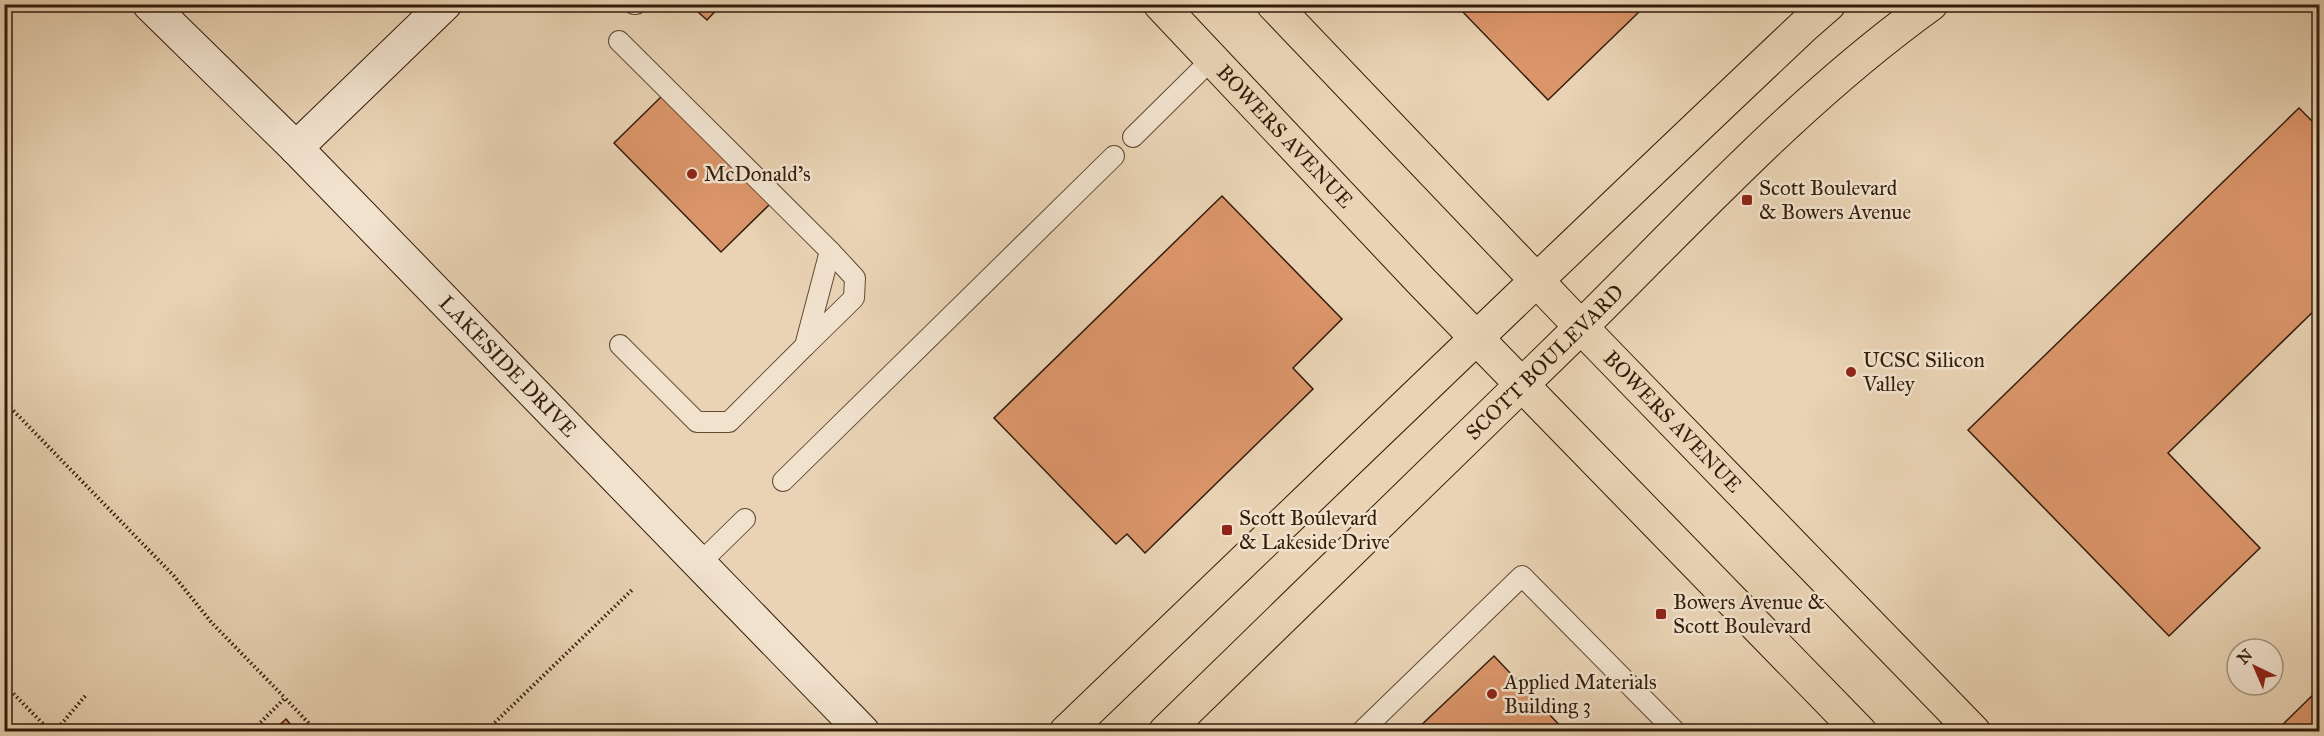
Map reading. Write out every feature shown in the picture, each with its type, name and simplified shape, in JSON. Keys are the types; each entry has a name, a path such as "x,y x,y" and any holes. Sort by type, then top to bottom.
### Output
{"main road":[{"name":"BOWERS AVENUE","path":"1160,4 1428,288 1860,732"},
{"name":"BOWERS AVENUE","path":"1273,4 1538,279 1581,327 1974,732"},
{"path":"1066,732 1538,279 1829,4"},
{"name":"SCOTT BOULEVARD","path":"1165,732 1581,327 1759,150 1885,37 1931,4"}],"street":[{"name":"LAKESIDE DRIVE","path":"149,4 296,148 863,732"},
{"path":"296,148 444,4"}],"lane":[{"path":"619,41 855,278 854,298 729,422 697,422 620,345"},
{"path":"1133,137 1212,59"},
{"path":"783,481 1114,156"},
{"path":"805,346 830,251"},
{"path":"700,563 744,519"},
{"path":"1361,732 1522,576 1676,732"}],"path":[{"path":"4,401 174,576 212,623 317,732"},
{"path":"485,732 633,590"},
{"path":"4,684 51,732"},
{"path":"60,732 58,728 86,695"},
{"path":"251,732 285,698"}],"building":[{"path":"705,4 722,4 707,20 698,12"},
{"path":"1460,4 1632,4 1639,12 1548,100 1458,7"},
{"name":"McDonald's","path":"663,95 770,204 721,252 614,143"},
{"path":"2299,108 2320,129 2320,305 2168,453 2260,548 2169,636 1968,430"},
{"path":"1222,196 1342,319 1293,368 1313,389 1145,553 1127,534 1116,544 994,418"},
{"name":"Applied Materials Building 3","path":"1494,656 1566,732 1414,732"},
{"path":"2320,688 2320,732 2275,732"},
{"path":"286,719 297,732 272,732"}],"place":[{"name":"McDonald's","path":"692,174"},
{"name":"Scott Boulevard & Bowers Avenue","path":"1747,200"},
{"name":"UCSC Silicon Valley","path":"1851,372"},
{"name":"Scott Boulevard & Lakeside Drive","path":"1227,530"},
{"name":"Bowers Avenue & Scott Boulevard","path":"1661,614"},
{"name":"Applied Materials Building 3","path":"1492,694"}]}
